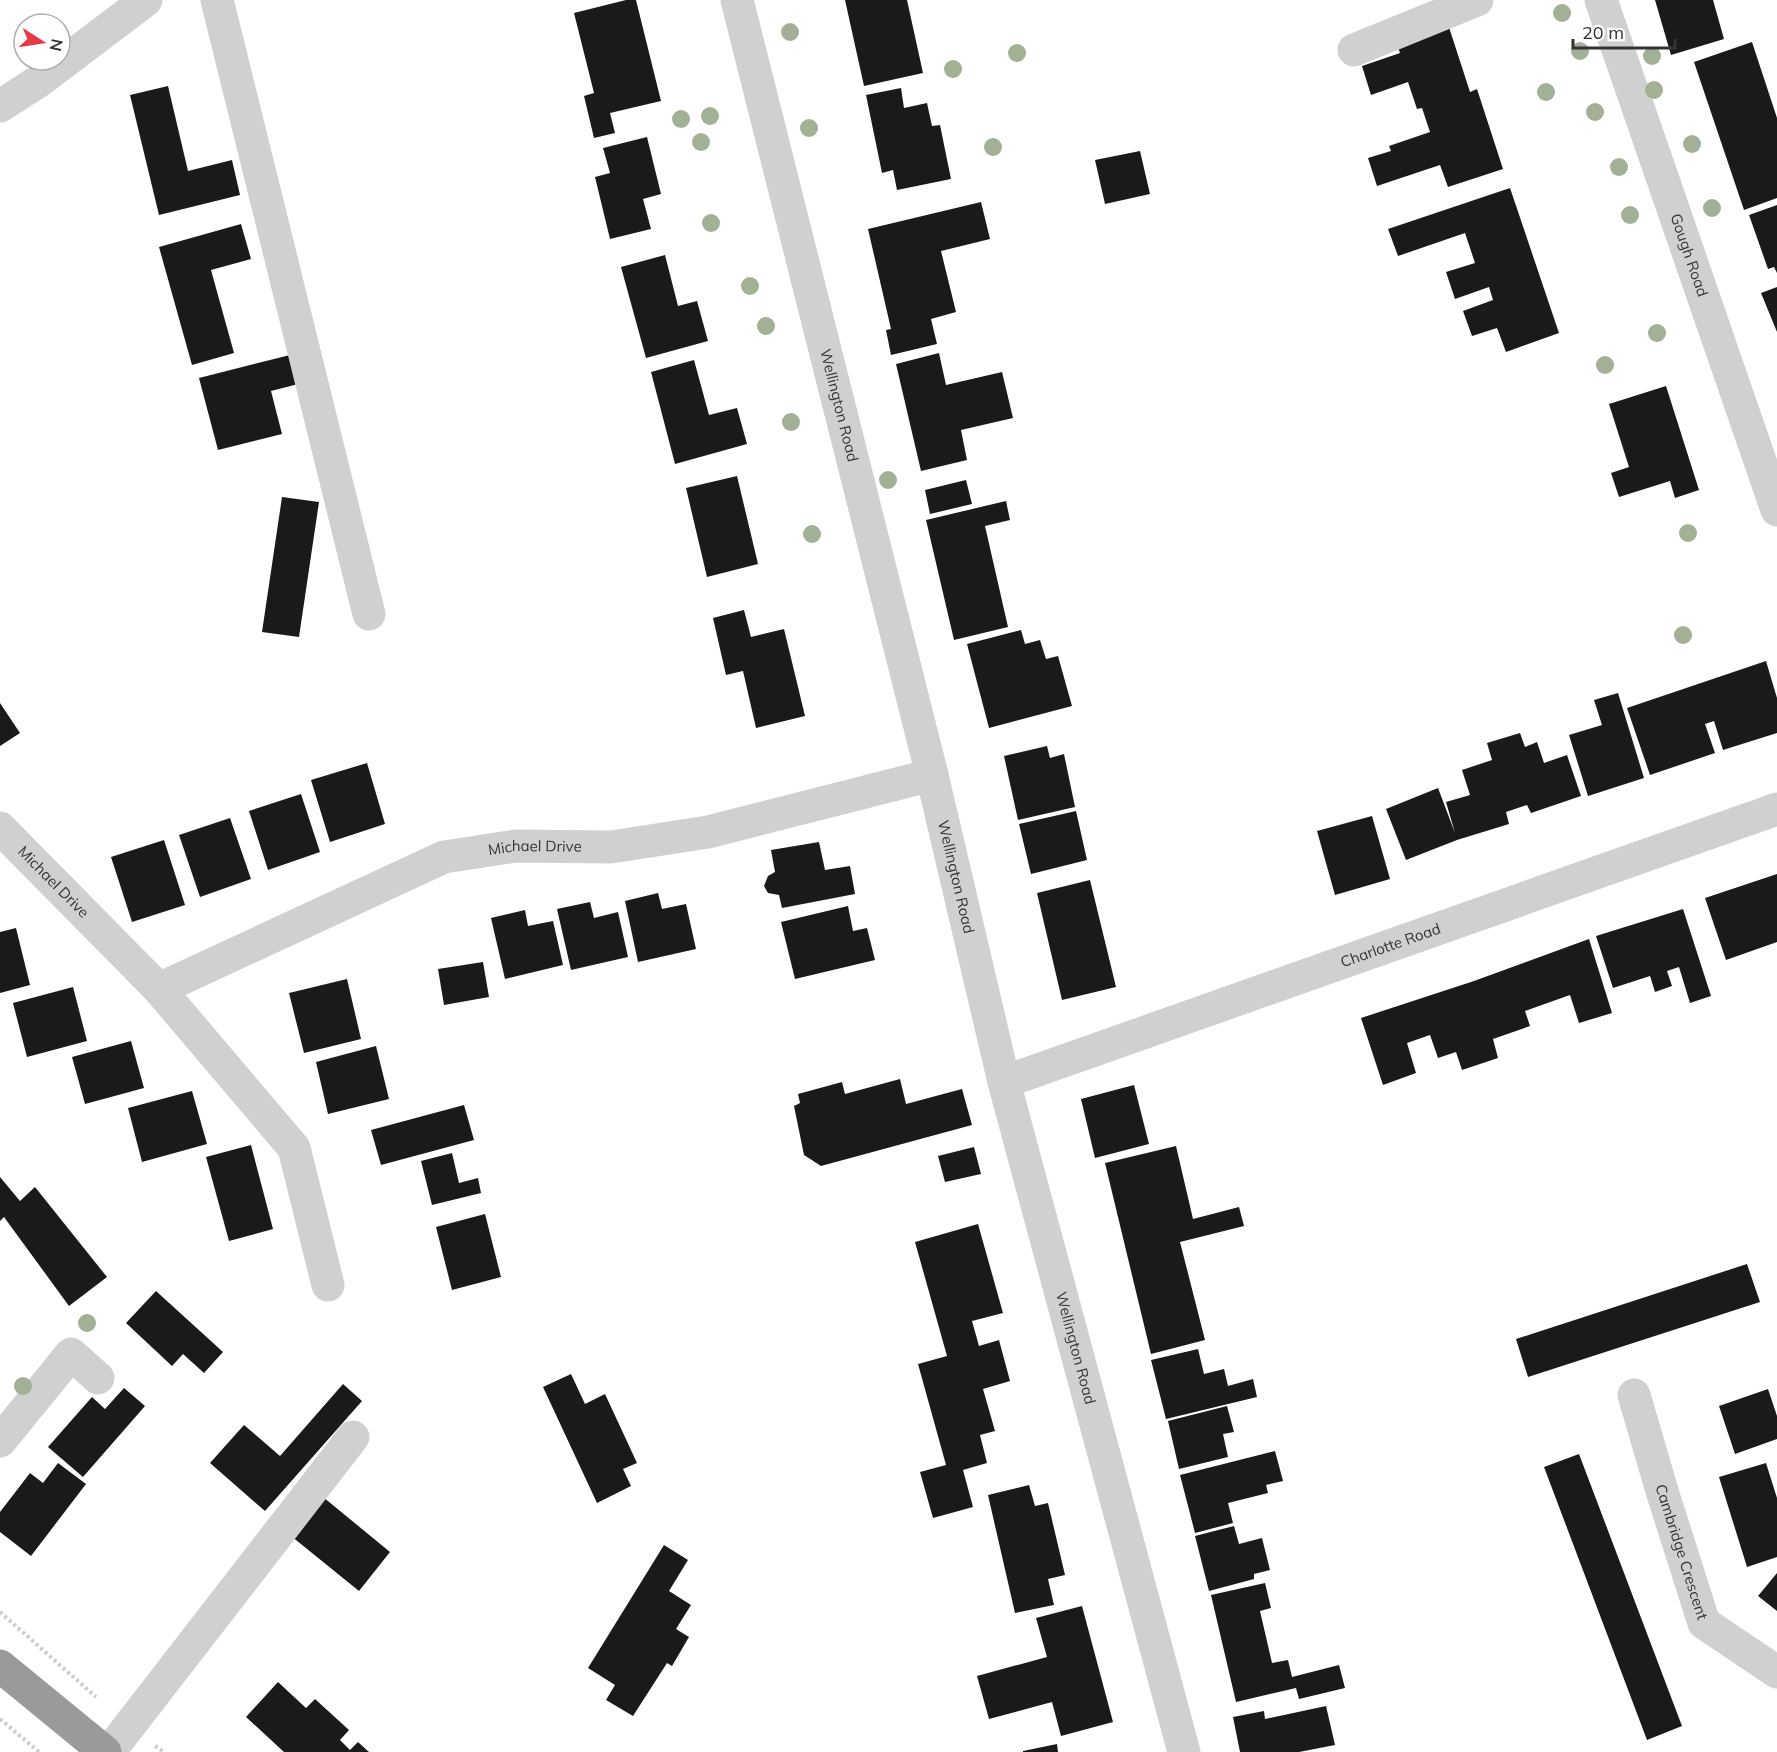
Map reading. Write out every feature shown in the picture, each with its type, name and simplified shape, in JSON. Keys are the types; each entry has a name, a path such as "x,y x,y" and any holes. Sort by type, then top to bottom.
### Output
{"highway":[{"path":"0,1666 98,1750"}],"street":[{"path":"0,106 39,81 146,0"},
{"path":"217,0 369,614"},
{"name":"Wellington Road","path":"737,0 932,775 1004,1082 1184,1752"},
{"path":"1353,50 1477,0"},
{"name":"Gough Road","path":"1601,0 1777,510"},
{"name":"Michael Drive","path":"159,989 444,857 516,846 611,847 708,832 932,775"},
{"name":"Charlotte Road","path":"1004,1082 1777,809"},
{"name":"Michael Drive","path":"0,828 159,989 294,1148 328,1285"},
{"path":"0,1441 71,1354 98,1378"},
{"name":"Cambridge Crescent","path":"1634,1395 1704,1623 1777,1672"},
{"path":"98,1750 128,1725 352,1437"}],"path":[{"path":"0,1612 128,1725 164,1752"},
{"path":"0,1719 39,1752"}],"building":[{"path":"626,0 636,0 661,101 610,113 615,133 594,138 584,96 594,93 574,13"},
{"path":"845,0 907,0 923,73 864,86"},
{"path":"1655,0 1713,0 1724,39 1671,55"},
{"path":"1446,18 1470,92 1477,89 1503,169 1448,187 1440,165 1377,186 1368,158 1391,151 1389,146 1430,132 1422,108 1417,109 1408,82 1371,95 1362,66 1400,53 1394,36"},
{"path":"1752,42 1777,118 1777,198 1744,210 1694,62"},
{"path":"168,86 188,171 232,160 240,195 159,215 130,95"},
{"path":"901,88 904,108 927,103 932,126 940,125 951,179 897,190 893,170 882,173 866,95"},
{"path":"647,137 661,194 643,199 651,229 610,239 595,177 610,173 603,148"},
{"path":"1140,151 1150,194 1105,204 1095,160"},
{"path":"1510,188 1559,333 1506,352 1497,328 1472,336 1463,311 1493,300 1489,287 1455,299 1446,272 1475,263 1465,233 1398,256 1388,229"},
{"path":"981,202 990,239 941,251 956,312 931,319 937,344 891,355 886,330 891,329 868,229"},
{"path":"1777,205 1777,273 1774,267 1768,269 1749,215"},
{"path":"241,224 251,259 211,270 234,353 192,365 159,247"},
{"path":"665,255 678,306 697,301 708,341 646,358 621,267"},
{"path":"1777,287 1777,332 1761,293"},
{"path":"298,353 306,382 271,391 282,434 218,450 199,378"},
{"path":"939,353 946,385 1002,372 1013,418 961,430 967,460 921,471 896,364"},
{"path":"694,360 709,415 737,408 747,444 675,464 651,372"},
{"path":"1666,386 1699,490 1675,498 1670,481 1619,497 1611,473 1629,467 1609,404"},
{"path":"737,476 758,564 707,577 686,488"},
{"path":"966,480 972,504 930,514 925,490"},
{"path":"282,497 319,502 299,637 262,632"},
{"path":"1006,501 1010,520 985,526 1008,627 954,640 926,520"},
{"path":"744,610 751,637 784,629 805,716 756,728 743,671 726,675 713,618"},
{"path":"1021,630 1025,644 1040,640 1046,659 1058,656 1072,706 989,728 967,644"},
{"path":"1766,661 1777,698 1777,733 1723,750 1714,721 1705,724 1715,753 1650,775 1627,708"},
{"path":"1618,693 1644,778 1588,796 1569,735 1602,725 1594,700"},
{"path":"0,703 20,733 0,746"},
{"path":"1520,733 1525,747 1537,742 1544,763 1567,755 1581,796 1531,813 1527,805 1506,812 1509,824 1457,840 1406,860 1386,809 1438,788 1455,833 1446,802 1470,795 1462,770 1492,760 1487,743"},
{"path":"1047,746 1050,758 1064,754 1075,807 1018,820 1004,756"},
{"path":"367,763 385,824 330,842 311,780"},
{"path":"301,794 320,852 268,870 249,811"},
{"path":"1076,811 1087,860 1031,874 1019,824"},
{"path":"1372,816 1390,879 1335,895 1317,831"},
{"path":"230,818 251,879 200,897 179,835"},
{"path":"164,840 185,905 132,922 111,857"},
{"path":"819,842 825,870 850,866 855,894 782,908 779,895 768,893 764,886 768,876 775,872 771,850"},
{"path":"1777,874 1777,942 1726,960 1705,898"},
{"path":"1090,880 1116,987 1062,1000 1037,893"},
{"path":"658,893 662,909 686,904 696,949 638,962 625,901"},
{"path":"590,902 594,918 618,912 628,957 571,970 557,909"},
{"path":"848,906 853,931 867,928 875,960 795,979 781,922"},
{"path":"1683,909 1711,996 1690,1003 1679,967 1667,971 1672,986 1655,992 1650,976 1613,988 1596,936"},
{"path":"525,910 528,926 553,921 563,965 505,979 491,918"},
{"path":"16,928 30,985 0,993 0,932"},
{"path":"1589,939 1612,1013 1579,1023 1570,995 1525,1011 1530,1026 1493,1039 1498,1058 1462,1070 1456,1052 1438,1058 1430,1035 1407,1043 1416,1073 1383,1085 1361,1018 1474,981"},
{"path":"483,962 489,997 444,1005 438,969"},
{"path":"347,979 361,1039 304,1053 289,993"},
{"path":"73,987 87,1041 27,1057 13,1003"},
{"path":"131,1041 144,1088 85,1104 72,1057"},
{"path":"376,1046 389,1099 328,1114 316,1062"},
{"path":"900,1079 906,1104 962,1089 972,1125 821,1166 804,1155 794,1106 800,1103 798,1094 842,1082 845,1094"},
{"path":"1134,1085 1149,1144 1095,1158 1081,1099"},
{"path":"192,1091 207,1144 142,1162 128,1108"},
{"path":"464,1105 474,1140 381,1165 371,1130"},
{"path":"251,1145 273,1229 229,1241 206,1157"},
{"path":"1176,1146 1193,1219 1239,1207 1244,1226 1180,1242 1205,1340 1151,1354 1105,1163"},
{"path":"974,1147 981,1174 945,1182 938,1156"},
{"path":"452,1153 459,1183 478,1178 481,1193 432,1205 421,1161"},
{"path":"0,1177 20,1201 35,1187 107,1277 69,1306 4,1217 0,1221"},
{"path":"485,1214 501,1277 452,1290 436,1227"},
{"path":"978,1224 1003,1313 972,1321 979,1346 999,1340 1010,1381 983,1389 995,1431 980,1435 987,1463 963,1470 973,1507 933,1518 920,1472 946,1465 918,1364 947,1356 915,1242"},
{"path":"1747,1264 1760,1302 1528,1377 1516,1339"},
{"path":"156,1291 223,1352 204,1373 183,1354 172,1366 126,1323"},
{"path":"1198,1349 1204,1374 1224,1369 1228,1386 1253,1379 1257,1397 1166,1419 1151,1360"},
{"path":"571,1374 585,1404 605,1394 637,1463 623,1469 631,1486 597,1503 543,1387"},
{"path":"343,1384 362,1401 265,1511 210,1463 244,1425 280,1456"},
{"path":"124,1388 145,1406 83,1477 48,1447 92,1397 105,1409"},
{"path":"1768,1389 1777,1416 1777,1439 1735,1454 1719,1406"},
{"path":"1227,1406 1234,1432 1223,1434 1228,1457 1179,1469 1168,1421"},
{"path":"1275,1451 1283,1481 1266,1485 1268,1493 1228,1503 1233,1523 1195,1533 1180,1475"},
{"path":"1579,1454 1682,1726 1647,1740 1544,1467"},
{"path":"58,1463 86,1484 31,1556 0,1532 0,1512 30,1473 43,1483"},
{"path":"1766,1463 1777,1498 1777,1557 1747,1567 1719,1477"},
{"path":"1029,1485 1035,1506 1048,1503 1065,1575 1048,1579 1054,1605 1015,1613 988,1495"},
{"path":"323,1497 390,1552 359,1591 291,1536"},
{"path":"1234,1526 1239,1544 1262,1538 1270,1570 1254,1574 1254,1579 1209,1591 1195,1536"},
{"path":"664,1545 688,1560 669,1591 691,1605 676,1629 689,1637 672,1666 667,1663 633,1716 606,1700 615,1685 588,1668"},
{"path":"1777,1573 1777,1611 1758,1596"},
{"path":"1265,1583 1271,1608 1260,1611 1272,1663 1288,1660 1292,1677 1339,1665 1345,1688 1299,1699 1296,1688 1236,1702 1211,1595"},
{"path":"1082,1606 1113,1722 1061,1736 1052,1702 989,1719 977,1676 1047,1657 1036,1618"},
{"path":"278,1682 306,1708 315,1699 349,1730 340,1740 350,1750 358,1742 369,1752 284,1752 246,1717"},
{"path":"1326,1706 1335,1745 1299,1752 1240,1752 1233,1717 1264,1711 1265,1719"},
{"path":"1057,1744 1058,1752 1023,1752 1023,1751"}]}
